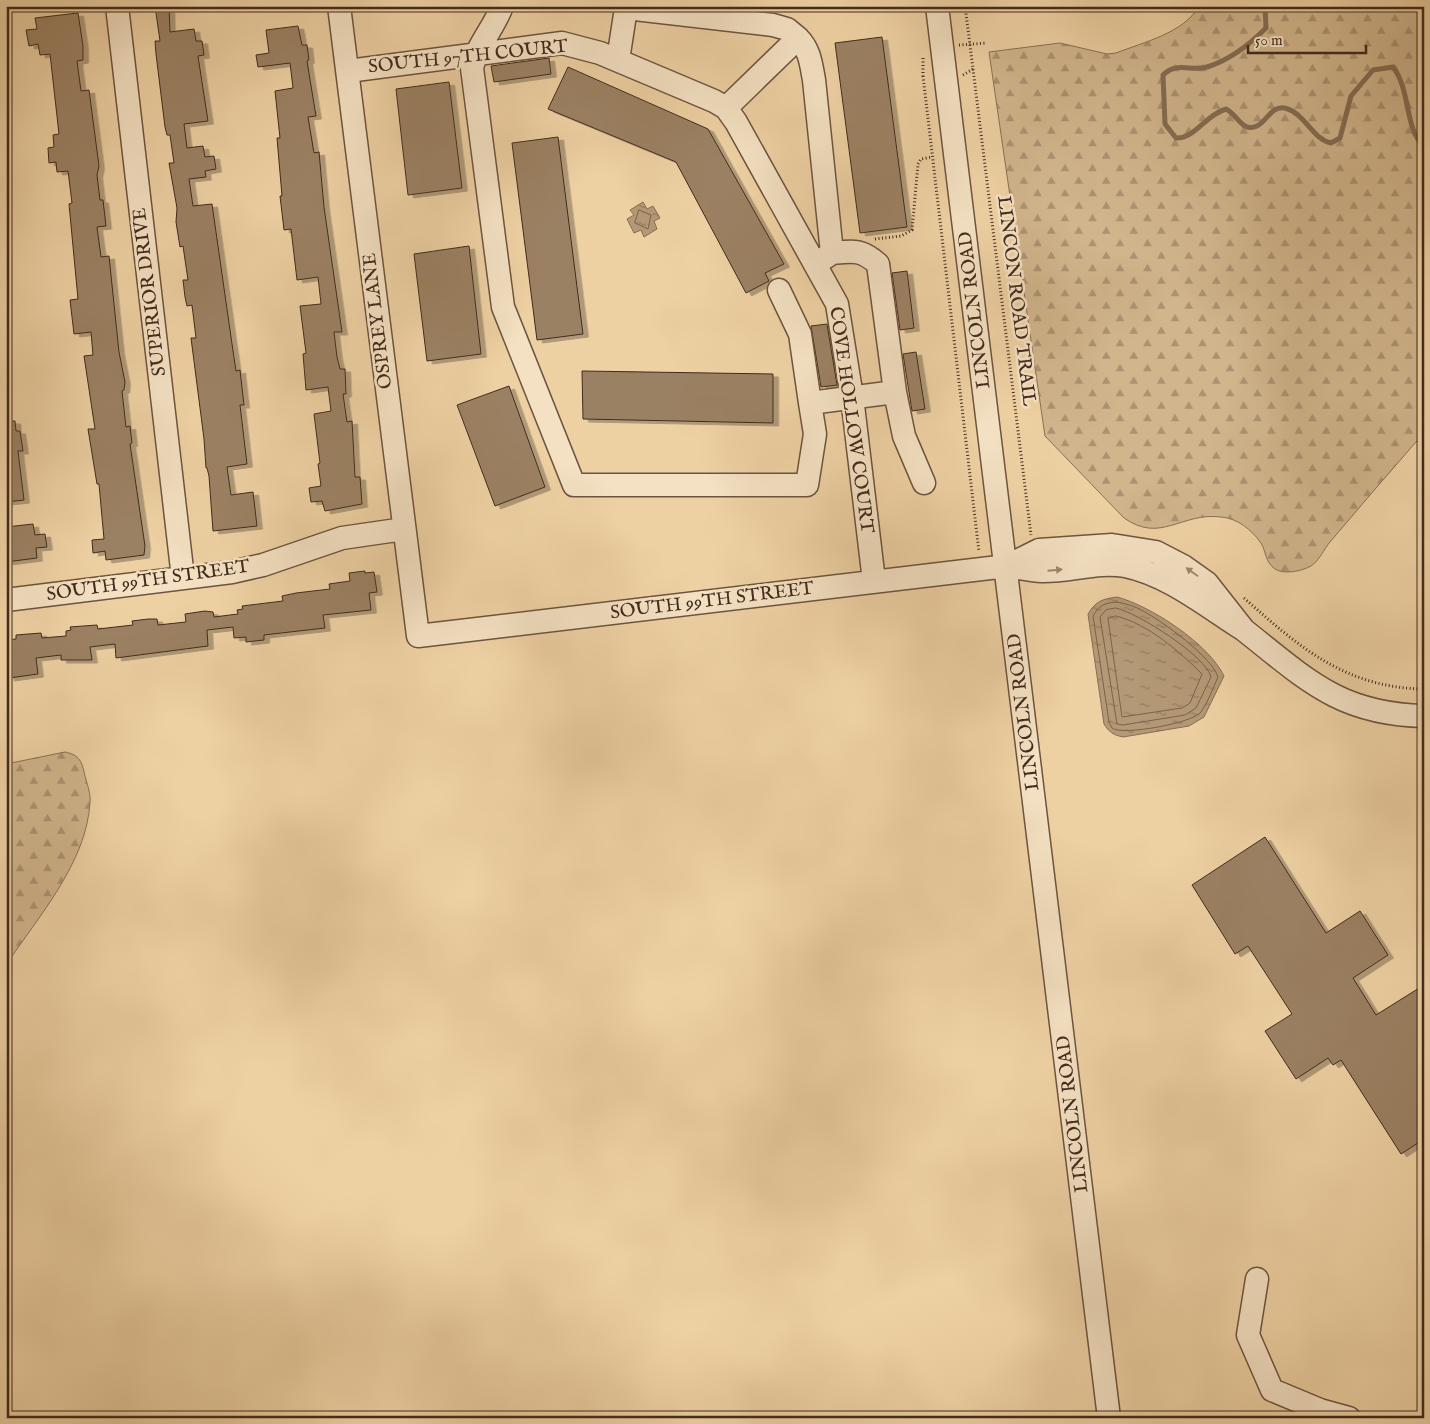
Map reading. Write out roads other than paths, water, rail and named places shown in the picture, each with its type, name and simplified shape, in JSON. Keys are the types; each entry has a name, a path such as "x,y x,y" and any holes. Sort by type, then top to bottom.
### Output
{"street":[{"name":"SUPERIOR DRIVE","path":"117,6 183,578"},
{"name":"OSPREY LANE","path":"339,6 418,636"},
{"path":"502,6 495,22 475,54 472,68 503,307 574,485 807,485 815,434 800,334 779,290"},
{"name":"LINCOLN ROAD","path":"938,6 1109,1418"},
{"path":"618,60 618,7 773,25 787,29 806,46 810,59 823,258 854,251 867,254 878,264 895,392 904,436 924,482"},
{"path":"726,108 798,38"},
{"name":"SOUTH 97TH COURT","path":"348,71 562,43 579,46 618,60 714,101 726,108"},
{"name":"COVE HOLLOW COURT","path":"726,108 823,258 837,304 852,398 874,581"},
{"path":"810,403 895,392"},
{"name":"SOUTH 99TH STREET","path":"6,600 243,570 342,538 404,528"},
{"name":"SOUTH 99TH STREET","path":"418,636 1006,566"},
{"path":"1006,566 1042,571 1098,566 1124,566 1151,574 1175,586 1244,630 1314,686 1335,697 1378,712 1424,716"},
{"path":"1257,1279 1248,1334 1272,1390 1320,1410 1349,1418"}],"water":[{"path":"643,202 647,209 653,206 660,218 654,221 657,229 644,237 641,230 634,233 627,219 634,215 630,210"},
{"path":"1117,597 1146,609 1178,628 1206,651 1216,664 1224,676 1204,717 1189,726 1123,737 1114,734 1106,727 1104,724 1088,614 1100,601"}],"waterway":[{"path":"1265,6 1266,28 1239,51 1207,67 1179,68 1168,71 1163,75 1165,124 1176,138 1189,135 1212,116 1226,109 1244,125 1252,128 1261,124 1273,111 1285,108 1298,115 1324,141 1331,143 1340,138 1351,96 1373,70 1393,67 1403,87 1413,130 1424,147"},
{"path":"1424,312 1421,330 1424,351"}]}
